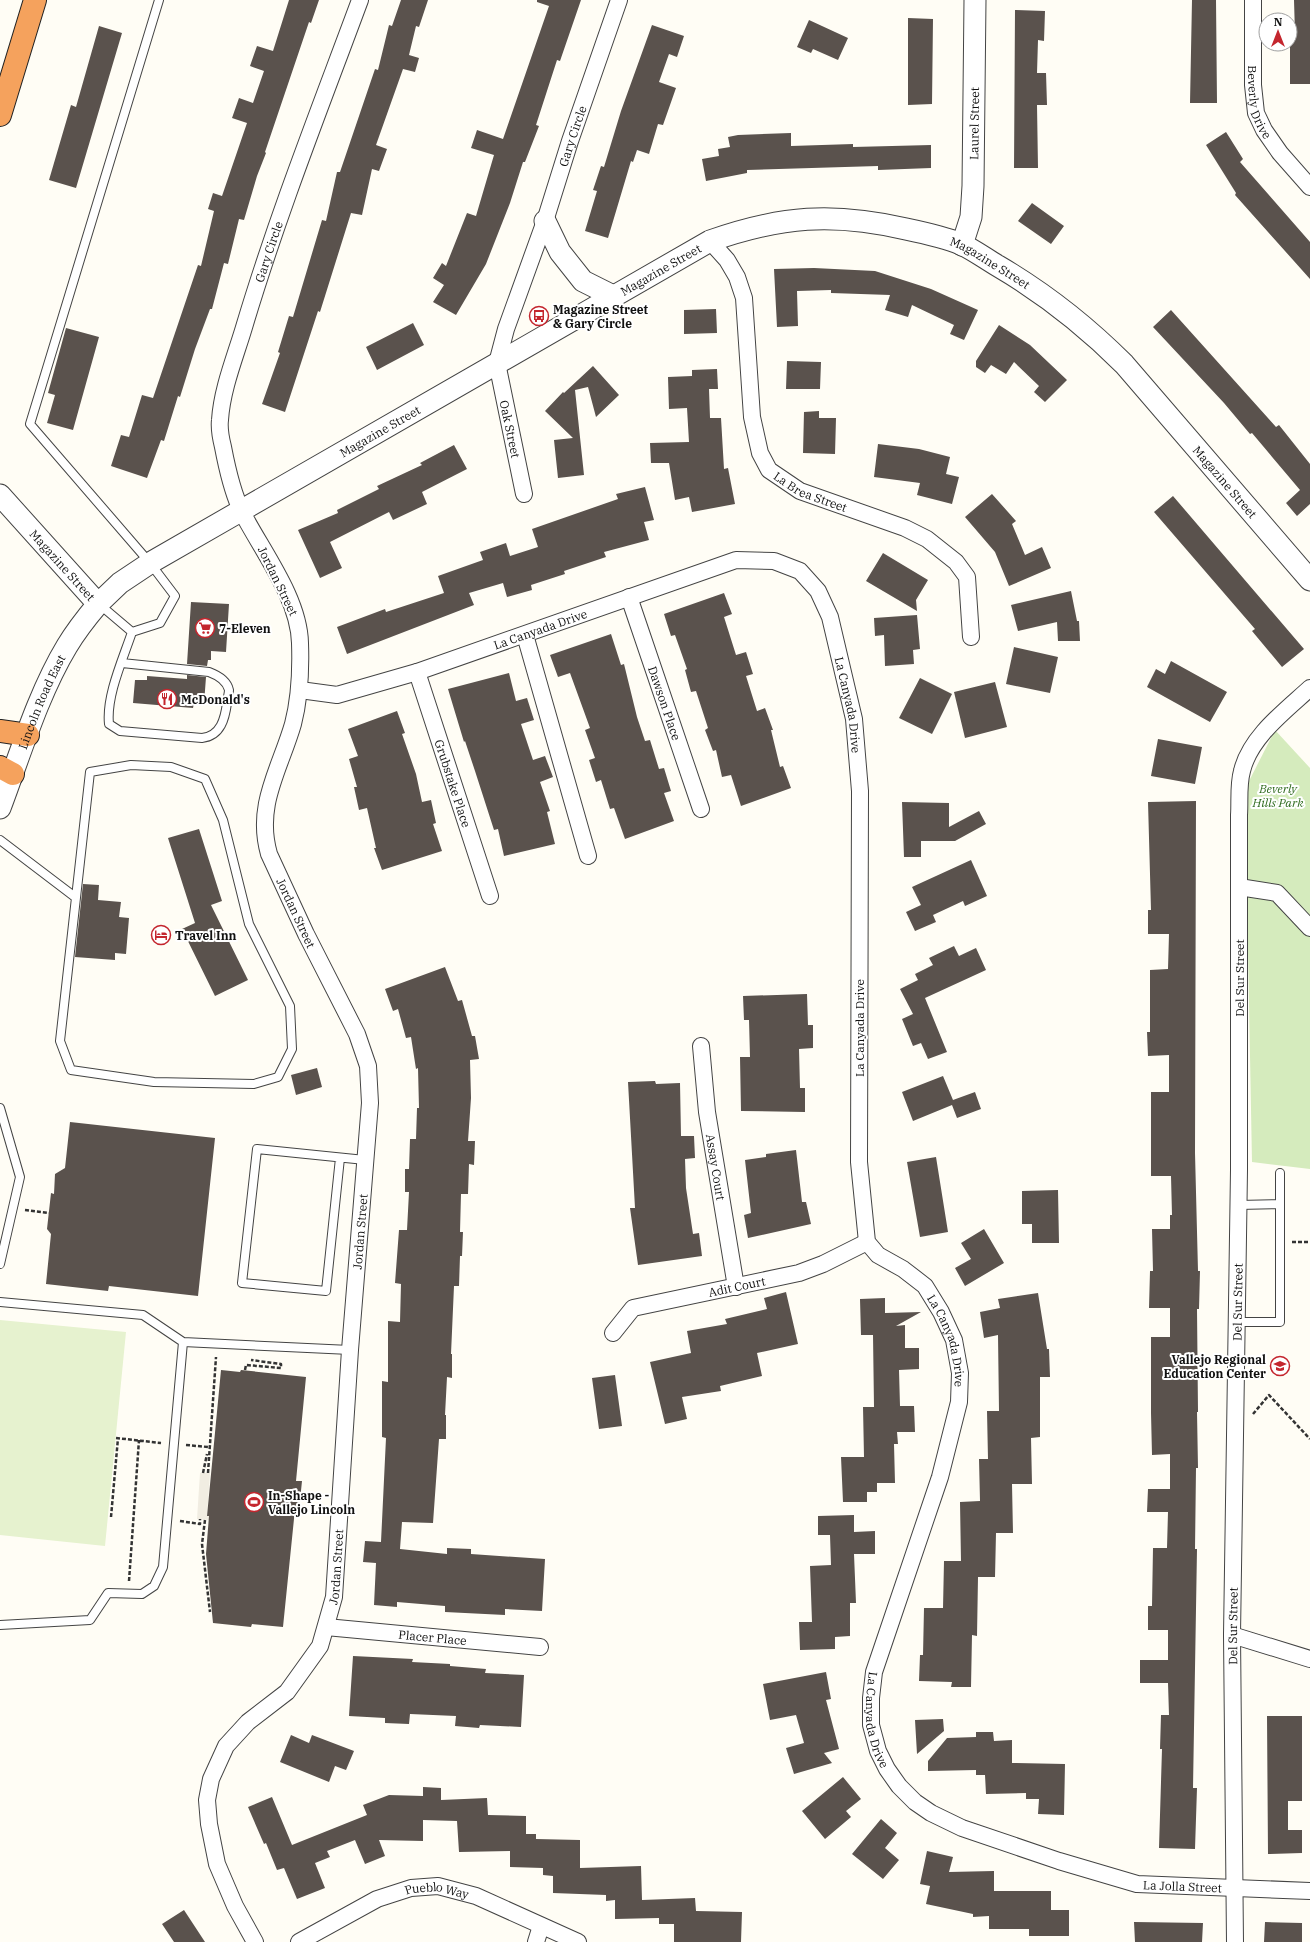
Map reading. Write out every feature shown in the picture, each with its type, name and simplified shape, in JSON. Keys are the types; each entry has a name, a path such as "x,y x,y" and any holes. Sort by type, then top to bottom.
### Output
{"highway":[{"path":"0,115 35,0"},
{"path":"0,731 28,735"}],"street":[{"name":"Gary Circle","path":"241,510 232,484 223,447 219,421 225,391 265,259 360,0"},
{"name":"Gary Circle","path":"497,363 506,329 545,221 570,141 619,0"},
{"name":"Laurel Street","path":"962,245 971,217 973,186 975,0"},
{"name":"Beverly Drive","path":"1253,0 1253,85 1256,113 1264,130 1280,153 1310,187"},
{"name":"Magazine Street","path":"0,495 98,604 120,583 150,563 710,241 774,222 806,219 839,219 875,222 933,235 962,245 1013,275 1058,306 1095,336 1124,364 1310,580"},
{"path":"545,221 560,252 583,281 613,296"},
{"name":"La Brea Street","path":"710,241 727,260 737,277 744,298 752,417 760,453 769,470 800,491 927,539 956,562 967,577 971,637"},
{"name":"Oak Street","path":"497,363 524,494"},
{"name":"Jordan Street","path":"241,510 295,612 300,639 300,690 293,724 272,782 266,806 264,825 265,840 269,854 306,934 358,1034 368,1066 370,1103 350,1350 334,1597 320,1646 287,1692 248,1722 226,1746 211,1779 207,1800 208,1824 217,1864 235,1906 255,1942"},
{"name":"La Canyada Drive","path":"300,690 337,695 417,672 736,560 774,560 800,571 818,591 830,617 854,719 860,790 859,1162 867,1242 878,1255 903,1269 925,1286 941,1312 954,1340 960,1373 959,1402 940,1477 874,1672 871,1698 871,1725 878,1750 887,1768 900,1786 915,1802 931,1813 962,1828 1059,1861"},
{"name":"Dawson Place","path":"629,597 701,809"},
{"name":"Lincoln Road East","path":"0,808 6,771 28,735 45,690 67,646 98,604"},
{"path":"525,635 588,856"},
{"name":"Grubstake Place","path":"417,672 490,896"},
{"name":"Del Sur Street","path":"1235,1942 1232,1635 1238,1205 1239,815 1242,772 1248,755 1265,730 1310,688"},
{"path":"1239,887 1277,893 1310,928"},
{"name":"Assay Court","path":"702,1046 707,1112 736,1287"},
{"name":"Adit Court","path":"613,1333 633,1308 799,1273 823,1264 867,1242"},
{"name":"Placer Place","path":"326,1626 540,1647"},
{"path":"1232,1635 1310,1659"},
{"name":"La Jolla Street","path":"1059,1861 1137,1884 1310,1891"},
{"name":"Pueblo Way","path":"298,1942 377,1899 411,1888 438,1886 476,1896 578,1942"},
{"path":"536,1942 542,1926"}],"lane":[{"path":"132,632 160,623 175,596 150,563 30,424 159,0"},
{"path":"98,604 132,632"},
{"path":"122,663 209,672 217,675 224,682 229,691 225,718 222,726 211,736 202,738 120,731 109,724 107,710 122,663 132,632"},
{"path":"131,765 171,767 205,779 223,820 249,924 290,1006 292,1049 278,1077 254,1084 154,1082 71,1070 60,1041 75,896 90,772 131,765"},
{"path":"0,840 75,896"},
{"path":"0,1108 20,1177 0,1264"},
{"path":"340,1158 326,1290 242,1283 257,1149 365,1160"},
{"path":"1237,1322 1280,1322 1280,1173"},
{"path":"1238,1205 1280,1204"},
{"path":"0,1302 143,1315 183,1342 350,1350"},
{"path":"0,1625 90,1620 108,1593 142,1594 154,1586 163,1567 183,1342"}],"path":[{"path":"12,1209 49,1213"},
{"path":"208,1473 208,1447 216,1356 223,1357"},
{"path":"245,1360 281,1364 281,1368 246,1365 245,1370"},
{"path":"1235,1436 1269,1395 1310,1439"},
{"path":"111,1517 117,1438 208,1447"},
{"path":"128,1593 139,1440"},
{"path":"203,1473 208,1447"},
{"path":"167,1520 200,1524 200,1519"},
{"path":"205,1520 202,1544 210,1612"}],"green space":[{"name":"Beverly Hills Park","path":"1275,730 1310,768 1310,1169 1252,1162 1245,789"},
{"path":"0,1320 126,1332 105,1546 0,1535"}],"shaded area":[{"path":"200,1473 210,1473 207,1516 209,1516 209,1520 197,1519"}],"building":[{"path":"289,0 319,0 311,23 309,22 257,176 244,220 239,219 228,264 224,263 212,309 210,309 195,349 164,441 161,440 147,478 111,466 121,435 129,437 142,395 153,398 198,265 201,266 214,211 208,209 213,193 222,196 247,123 232,118 239,98 253,103 264,71 250,66 257,46 273,51"},
{"path":"401,0 428,0 419,27 416,26 409,55 419,58 415,72 403,69 376,145 387,149 379,171 372,169 362,215 351,213 320,312 318,311 285,412 262,404 280,353 278,352 289,316 293,317 322,220 326,221 337,172 340,172 375,69 378,70 389,25 392,26"},
{"path":"537,0 581,0 560,61 557,60 536,125 539,126 525,162 523,162 510,203 486,264 456,315 433,302 444,285 433,278 442,263 446,266 467,213 476,216 494,155 471,148 477,130 503,139 549,6 537,2"},
{"path":"1192,0 1216,0 1217,103 1190,103"},
{"path":"1294,0 1310,0 1310,84 1290,84 1290,52 1298,52 1298,12 1294,12"},
{"path":"1015,10 1045,11 1044,41 1038,40 1037,73 1046,73 1047,105 1037,105 1038,168 1014,168"},
{"path":"908,18 933,19 932,104 908,105"},
{"path":"809,20 848,38 838,60 813,49 811,53 797,47"},
{"path":"652,25 684,36 677,57 669,54 659,82 676,88 663,125 658,124 649,154 637,150 633,162 631,161 608,238 585,231 597,191 593,190 601,166 604,167 621,111"},
{"path":"99,26 122,33 76,188 49,180 71,105 76,107"},
{"path":"1226,132 1243,159 1240,162 1310,242 1310,279 1235,195 1236,193 1206,145"},
{"path":"791,133 791,146 853,144 853,147 931,145 931,168 878,170 878,166 747,170 747,173 706,181 702,159 719,156 718,149 730,147 728,137 738,135"},
{"path":"1032,203 1064,226 1051,244 1018,221"},
{"path":"814,268 875,271 931,289 978,310 964,340 950,334 954,325 912,305 908,317 885,310 890,295 831,293 831,290 797,291 798,326 777,327 774,269"},
{"path":"716,309 717,333 684,334 684,310"},
{"path":"1171,310 1276,427 1279,425 1310,464 1310,504 1297,516 1286,503 1300,490 1252,433 1250,434 1224,403 1153,327"},
{"path":"413,323 424,345 377,370 366,347"},
{"path":"999,325 1030,345 1067,380 1045,402 1034,392 1039,386 1014,362 1006,374 991,365 985,373 976,367 976,361"},
{"path":"66,328 99,337 73,430 47,423 55,395 48,393"},
{"path":"787,361 821,362 820,389 786,389"},
{"path":"593,366 619,395 596,417 588,387 575,390 584,475 558,478 554,440 573,438 545,411 563,392 564,393"},
{"path":"717,369 718,389 709,389 710,418 721,418 724,469 728,468 735,504 692,512 689,497 675,500 669,463 651,463 650,443 689,442 687,408 669,409 668,377 692,376 692,370"},
{"path":"819,411 819,418 836,418 835,454 803,453 804,412"},
{"path":"878,444 919,449 950,457 946,474 959,477 952,504 917,495 920,483 874,477"},
{"path":"454,445 467,469 422,492 427,504 393,520 389,512 330,542 342,568 320,578 298,530 338,513 337,510 379,489 377,486 422,465 420,463"},
{"path":"645,487 654,520 644,522 649,540 604,552 606,557 564,571 565,574 531,585 532,590 507,597 503,583 469,593 474,605 347,654 337,627 385,609 386,612 444,593 438,576 483,560 480,552 506,543 510,556 538,547 532,529 618,499 616,494"},
{"path":"992,494 1016,521 1012,524 1025,555 1042,547 1051,568 1009,586 995,552 965,517"},
{"path":"1173,496 1304,649 1282,667 1252,631 1255,629 1154,512"},
{"path":"883,553 928,580 916,600 917,611 866,581"},
{"path":"1071,591 1077,621 1079,621 1080,641 1058,641 1057,622 1018,631 1011,605"},
{"path":"724,593 732,614 724,617 736,655 746,652 753,674 746,676 757,711 765,708 773,730 771,730 780,767 783,766 791,788 741,806 731,775 722,777 716,750 713,751 705,730 708,728 696,691 691,692 685,670 687,669 675,635 671,636 664,614"},
{"path":"191,602 229,604 226,652 211,651 211,660 208,660 207,666 187,664"},
{"path":"917,615 920,649 913,650 914,664 885,666 884,635 875,636 874,618"},
{"path":"611,634 621,665 624,664 637,717 645,741 650,740 659,769 664,768 671,791 664,793 674,821 625,839 614,808 610,809 601,780 596,782 589,760 595,758 585,730 590,728 570,673 558,677 550,655"},
{"path":"1014,647 1058,657 1050,693 1006,684"},
{"path":"1171,661 1227,692 1210,722 1147,687 1156,669 1165,674"},
{"path":"509,673 516,701 527,698 534,720 521,724 533,760 545,756 553,777 540,782 550,811 547,812 555,844 504,856 498,829 494,830 465,741 464,742 448,689"},
{"path":"187,675 206,677 204,704 194,703 193,708 133,703 135,680 147,680 147,676 187,679"},
{"path":"920,678 952,694 932,734 899,718"},
{"path":"995,682 1007,727 965,738 954,692"},
{"path":"397,711 405,733 402,734 416,774 422,802 431,800 436,823 433,824 442,851 382,870 374,848 376,848 367,808 359,810 354,787 357,787 349,759 358,756 348,729"},
{"path":"1158,739 1202,747 1195,784 1151,776"},
{"path":"1196,801 1195,1153 1198,1271 1200,1271 1199,1309 1197,1309 1198,1468 1196,1468 1195,1549 1197,1549 1193,1788 1197,1788 1195,1849 1159,1848 1162,1749 1160,1749 1161,1715 1169,1715 1168,1683 1140,1683 1140,1660 1168,1660 1168,1630 1148,1630 1148,1606 1152,1606 1153,1548 1167,1548 1168,1512 1147,1512 1148,1489 1170,1489 1170,1454 1152,1455 1151,1337 1170,1337 1170,1308 1149,1308 1150,1271 1153,1271 1152,1229 1170,1229 1170,1215 1172,1215 1171,1176 1151,1176 1151,1092 1169,1092 1169,1055 1148,1056 1147,1032 1150,1032 1150,970 1168,969 1169,934 1148,934 1148,910 1151,910 1148,802"},
{"path":"902,802 949,803 949,827 979,811 986,824 955,841 921,841 921,857 904,857"},
{"path":"199,829 222,901 211,905 248,980 215,996 182,929 195,923 168,838"},
{"path":"971,860 987,896 965,906 963,901 933,915 936,922 915,931 906,912 921,905 912,887"},
{"path":"83,884 99,885 98,900 121,902 119,917 129,918 126,954 115,953 115,960 75,957"},
{"path":"954,946 959,956 976,948 986,970 925,998 947,1052 928,1059 921,1043 913,1046 902,1019 913,1014 900,989 918,980 915,974 933,965 929,958"},
{"path":"445,967 458,1001 462,1000 472,1036 475,1036 479,1059 470,1060 471,1098 468,1141 475,1141 474,1165 469,1164 468,1194 461,1194 460,1232 463,1232 462,1256 460,1256 459,1286 454,1286 451,1354 452,1378 447,1377 445,1415 446,1439 439,1439 433,1523 402,1522 400,1549 447,1554 447,1548 471,1549 471,1554 545,1559 542,1611 505,1609 505,1615 445,1612 445,1606 397,1602 397,1607 374,1605 376,1563 363,1562 365,1541 381,1542 386,1438 382,1437 382,1381 388,1382 388,1321 400,1322 401,1284 395,1283 399,1230 407,1230 409,1192 405,1192 405,1169 409,1169 410,1139 416,1139 417,1108 419,1108 418,1068 416,1069 411,1037 406,1038 398,1009 393,1011 385,989"},
{"path":"807,994 808,1025 813,1025 813,1048 799,1049 800,1088 805,1088 805,1112 741,1111 740,1057 750,1057 749,1020 744,1020 743,996"},
{"path":"317,1068 322,1087 296,1095 291,1075"},
{"path":"943,1076 953,1100 975,1092 981,1109 957,1118 952,1105 913,1121 902,1092"},
{"path":"655,1081 656,1084 680,1083 681,1136 694,1136 695,1158 685,1159 686,1188 693,1234 699,1233 702,1256 638,1265 630,1208 635,1208 628,1082"},
{"path":"70,1122 215,1138 198,1296 109,1286 108,1291 46,1284 51,1234 47,1229 51,1193 54,1194 55,1174 65,1168"},
{"path":"796,1150 802,1202 806,1202 811,1224 748,1238 744,1215 751,1213 745,1160 766,1157 766,1154"},
{"path":"936,1157 948,1232 920,1237 907,1162"},
{"path":"1058,1190 1059,1243 1032,1243 1032,1224 1022,1224 1022,1191"},
{"path":"984,1229 1004,1263 965,1286 955,1268 971,1259 961,1243"},
{"path":"786,1292 798,1344 757,1353 762,1376 720,1386 721,1391 682,1397 687,1419 665,1424 650,1362 691,1353 687,1331 727,1324 725,1319 767,1309 764,1298"},
{"path":"1038,1293 1047,1349 1049,1349 1050,1377 1040,1377 1040,1437 1031,1438 1032,1484 1012,1484 1013,1533 996,1533 995,1577 978,1577 977,1636 972,1635 971,1687 951,1687 952,1682 919,1681 920,1655 923,1655 924,1608 943,1608 944,1561 961,1561 960,1502 980,1501 979,1459 988,1459 987,1411 999,1411 998,1335 984,1338 980,1312 1000,1308 998,1299"},
{"path":"885,1298 885,1313 921,1312 896,1326 905,1325 905,1348 919,1348 919,1369 899,1370 900,1406 914,1406 915,1432 897,1432 898,1444 894,1444 895,1483 877,1483 877,1492 867,1492 867,1502 843,1502 841,1457 864,1457 863,1407 874,1407 873,1335 861,1335 860,1299"},
{"name":"In-Shape - Vallejo Lincoln","path":"221,1370 240,1372 241,1370 306,1377 296,1481 302,1481 299,1510 295,1509 283,1627 252,1624 251,1627 213,1623 206,1554 209,1516 207,1516"},
{"path":"615,1375 622,1426 599,1429 592,1378"},
{"path":"854,1515 854,1532 875,1531 875,1554 854,1554 856,1603 850,1603 850,1636 835,1637 835,1649 800,1650 799,1622 812,1622 810,1566 831,1565 830,1535 818,1535 818,1516"},
{"path":"353,1656 413,1659 412,1662 450,1664 450,1666 486,1669 485,1673 524,1675 521,1727 480,1725 479,1728 455,1726 456,1716 410,1714 409,1724 385,1723 385,1718 349,1716"},
{"path":"826,1672 831,1699 826,1700 839,1749 824,1753 832,1763 794,1774 786,1748 804,1743 796,1715 770,1720 763,1684"},
{"path":"1267,1716 1302,1716 1302,1801 1288,1801 1288,1830 1302,1830 1302,1853 1268,1854"},
{"path":"943,1719 944,1731 917,1754 915,1720"},
{"path":"976,1732 993,1732 994,1741 1012,1740 1012,1763 1065,1764 1064,1815 1038,1814 1039,1799 1026,1799 1026,1793 986,1794 985,1775 976,1775 976,1770 928,1771 928,1761 947,1738 976,1737"},
{"path":"291,1735 309,1743 312,1735 354,1751 346,1770 335,1766 329,1782 280,1762"},
{"path":"843,1777 861,1799 846,1811 851,1817 825,1839 802,1811"},
{"path":"423,1787 441,1788 441,1800 487,1798 488,1815 526,1816 526,1834 536,1834 536,1839 580,1840 580,1868 641,1866 642,1900 695,1898 696,1911 742,1912 741,1942 674,1942 674,1924 659,1924 659,1918 615,1919 615,1900 606,1901 606,1895 553,1893 553,1876 543,1875 543,1868 510,1867 510,1851 459,1852 457,1821 423,1820 423,1841 379,1840 385,1856 365,1864 355,1840 327,1851 330,1857 315,1863 325,1888 297,1899 284,1868 277,1870 266,1843 264,1844 248,1807 272,1797 292,1845 367,1815 363,1805 389,1795 423,1796"},
{"path":"881,1819 897,1833 885,1848 899,1860 883,1879 852,1854"},
{"path":"927,1851 953,1857 949,1872 994,1871 994,1891 1051,1891 1051,1910 1069,1910 1069,1936 1029,1936 1029,1929 989,1929 989,1916 973,1917 973,1914 926,1904 930,1886 920,1884"},
{"path":"184,1910 205,1942 174,1942 162,1924"},
{"path":"1134,1922 1203,1923 1202,1942 1135,1942"},
{"path":"1265,1922 1302,1923 1302,1942 1264,1942"}],"place":[{"name":"Magazine Street & Gary Circle","path":"539,316"},
{"name":"7-Eleven","path":"205,628"},
{"name":"McDonald's","path":"167,699"},
{"name":"Travel Inn","path":"161,935"},
{"name":"Vallejo Regional Education Center","path":"1280,1366"},
{"name":"In-Shape - Vallejo Lincoln","path":"254,1502"}]}
